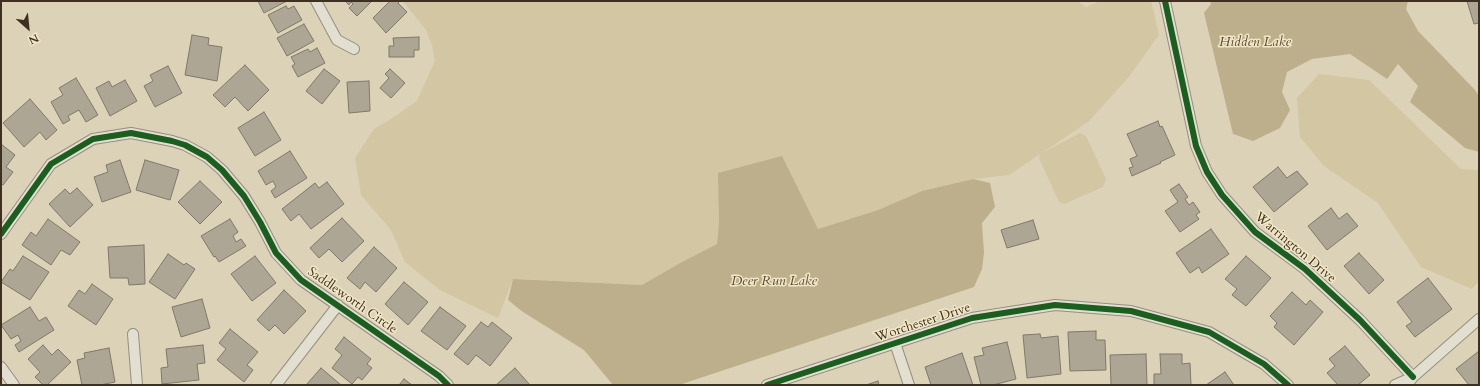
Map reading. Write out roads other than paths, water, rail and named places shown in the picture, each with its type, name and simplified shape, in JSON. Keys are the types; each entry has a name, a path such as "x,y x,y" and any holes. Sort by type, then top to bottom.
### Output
{"street":[{"path":"316,1 337,40 354,49"},
{"name":"Warrington Drive","path":"1165,1 1196,146 1208,172 1222,195 1255,232 1305,269 1360,320 1410,381"},
{"name":"Saddleworth Circle","path":"1,234 51,164 93,139 130,133 185,145 207,157 222,170 244,196 260,222 276,253 300,280 439,376 448,385"},
{"name":"Saddleworth Circle","path":"276,385 338,305"},
{"name":"Worchester Drive","path":"767,385 972,318 1055,305 1131,311 1209,332 1264,364 1288,385"},
{"path":"1395,385 1410,381 1479,319"},
{"path":"133,334 138,385"},
{"path":"895,343 909,385"},
{"path":"1,367 14,385"}],"water":[{"name":"Hidden Lake","path":"1210,1 1408,1 1406,9 1418,31 1479,96 1479,152 1465,148 1410,102 1418,86 1398,64 1387,79 1350,54 1312,59 1287,72 1282,92 1290,110 1280,128 1253,141 1233,134 1204,13 1211,4"},
{"name":"Deer Run Lake","path":"782,156 818,229 878,210 922,191 973,179 990,183 995,207 982,223 984,253 982,269 974,287 679,385 613,385 584,350 523,312 508,300 513,279 642,285 717,244 719,222 718,173"}]}
